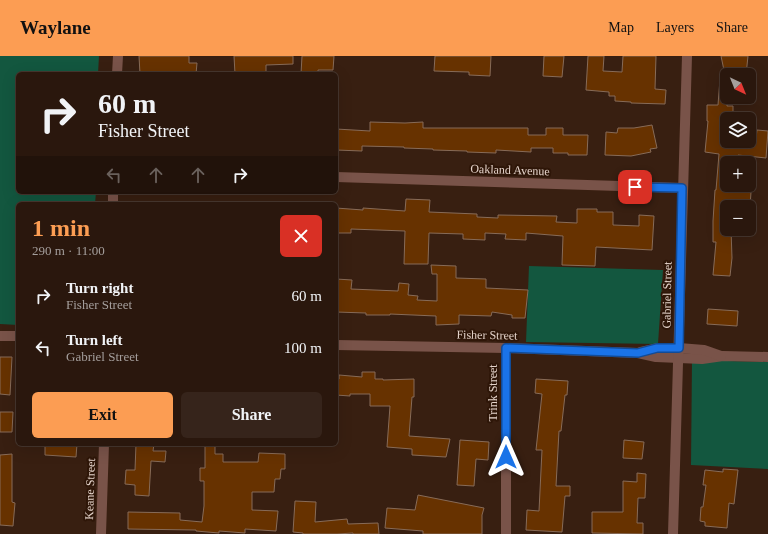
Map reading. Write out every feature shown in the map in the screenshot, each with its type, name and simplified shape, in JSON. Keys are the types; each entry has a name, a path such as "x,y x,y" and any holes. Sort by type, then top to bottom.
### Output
{"street":[{"path":"117,72 118,56"},
{"name":"Gabriel Street","path":"673,534 687,56"},
{"name":"Oakland Avenue","path":"338,177 682,188"},
{"path":"0,336 16,336"},
{"name":"Fisher Street","path":"338,345 506,348 638,353 657,348 679,353 704,350 723,356 768,357"},
{"name":"Trink Street","path":"506,348 506,534"},
{"name":"Keane Street","path":"101,534 104,446"}],"green space":[{"path":"0,56 99,56 98,72 16,72 16,194 96,194 95,202 16,202 16,325 0,324"},
{"path":"529,266 663,270 658,344 526,342"},
{"path":"692,360 768,362 768,469 691,465"}],"building":[{"path":"139,56 189,56 189,63 197,63 196,72 140,72"},
{"path":"234,56 293,56 293,64 266,65 266,72 235,72"},
{"path":"302,56 334,56 333,70 301,72"},
{"path":"435,56 491,56 490,76 469,75 469,72 434,71"},
{"path":"544,56 564,56 562,77 543,76"},
{"path":"588,56 604,56 603,71 622,72 623,56 656,56 655,89 666,90 665,104 615,101 615,96 609,96 609,92 586,90"},
{"path":"721,56 748,56 747,68 724,68"},
{"path":"720,79 720,104 733,106 733,112 720,112 720,148 756,148 757,130 768,131 766,158 738,155 720,156 720,192 751,192 750,200 720,200 720,236 731,236 732,258 730,276 713,275 716,242 713,242 713,221 719,154 705,152 708,121 707,105 718,105"},
{"path":"370,122 423,122 423,128 528,128 528,135 546,135 546,128 563,128 563,135 588,135 587,155 553,153 553,148 531,148 531,152 496,150 496,153 362,146 362,151 338,150 338,129 370,131"},
{"path":"652,125 657,148 650,149 651,152 631,156 605,155 606,132 617,133 618,128 634,128"},
{"path":"406,199 430,200 429,212 477,214 477,217 498,218 498,215 557,216 556,222 577,223 577,209 597,209 597,212 613,212 613,225 639,226 639,215 654,216 652,250 596,247 595,266 562,265 563,236 526,233 526,240 505,239 506,234 485,233 485,240 463,239 463,234 429,233 428,264 404,264 405,231 351,229 351,233 338,233 338,208 363,210 363,208 405,211"},
{"path":"431,265 456,266 456,278 486,279 486,288 528,290 525,318 512,318 512,315 492,312 491,316 459,315 459,324 436,325 436,316 390,314 366,315 366,313 338,312 338,279 352,280 351,289 398,291 399,283 409,284 408,295 418,296 417,300 437,301 437,274 432,274"},
{"path":"708,309 738,311 737,326 707,324"},
{"path":"0,357 12,357 10,395 0,394"},
{"path":"362,372 375,372 375,379 414,379 414,397 412,397 409,436 450,439 446,457 412,455 412,449 387,447 390,406 370,406 370,394 350,394 350,396 338,395 339,375 362,377"},
{"path":"536,379 568,381 561,431 559,431 556,486 570,486 570,496 565,496 562,532 526,530 527,510 539,511 542,450 536,450 542,394 535,393"},
{"path":"0,412 13,412 12,432 0,432"},
{"path":"460,440 489,442 488,460 476,459 474,486 457,485"},
{"path":"624,440 644,442 642,459 623,458"},
{"path":"45,446 77,446 76,457 45,455"},
{"path":"136,446 154,446 153,451 166,451 165,462 151,461 149,496 135,495 135,485 125,484 126,470 135,470"},
{"path":"205,446 215,446 215,454 223,454 223,462 258,462 259,453 285,454 285,469 281,469 280,479 275,479 274,492 252,492 252,510 278,511 276,531 245,529 245,533 219,531 219,533 196,530 128,529 128,512 180,513 180,520 202,522 204,506 204,481 200,481 200,468 205,468"},
{"path":"12,454 12,502 15,503 13,526 0,525 0,455"},
{"path":"723,469 738,470 734,504 729,503 727,528 705,526 705,522 700,521 701,507 703,507 706,485 703,485 705,470 723,472"},
{"path":"637,473 646,474 645,498 638,498 637,523 643,523 643,534 592,533 592,512 623,512 623,481 637,482"},
{"path":"418,495 484,508 482,515 482,534 423,534 423,531 385,528 387,508 415,510"},
{"path":"295,501 316,502 315,522 347,519 348,524 378,523 379,534 303,534 293,532"}],"route":[{"path":"506,457 506,348 638,353 657,348 679,348 682,188 635,187"}]}
